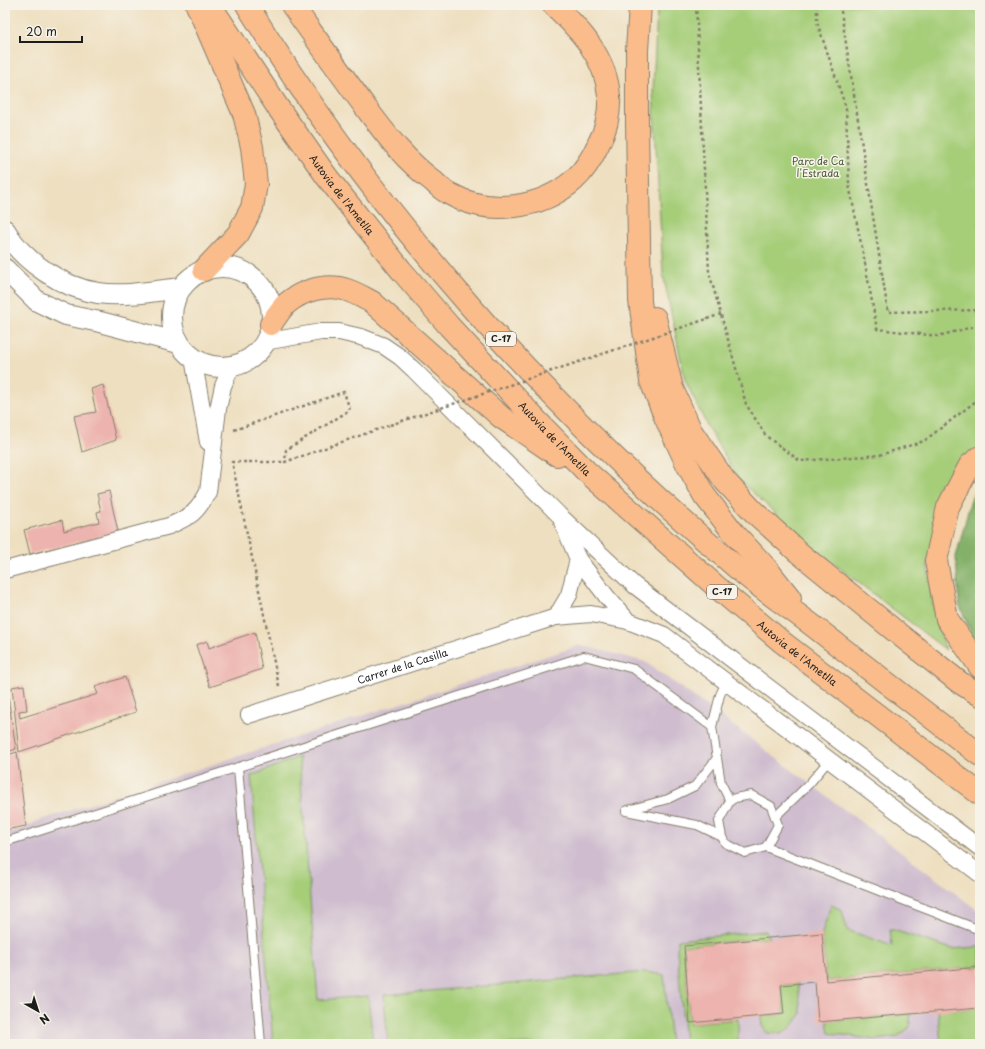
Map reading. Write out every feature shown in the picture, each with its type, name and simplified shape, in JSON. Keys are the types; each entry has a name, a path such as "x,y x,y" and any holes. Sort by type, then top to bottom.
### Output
{"highway":[{"path":"198,5 244,114 252,147 256,184 252,208 238,234 204,270"},
{"name":"Autovia de l'Ametlla","path":"210,5 327,177 401,270 490,371 586,471 719,589 782,642 980,794"},
{"name":"C-17","path":"247,5 271,44 309,99 386,203 436,265 568,412 738,569 980,755"},
{"path":"292,5 396,148 418,170 450,194 471,203 497,208 517,206 538,201 558,192 574,179 590,161 601,138 608,117 609,95 603,71 596,53 573,24 554,5"},
{"path":"640,5 637,50 637,122 640,301 652,381 666,419 687,464 704,495 733,532 767,569 809,623"},
{"path":"639,221 652,305 672,388 691,431 725,481 754,512 798,552 959,682 980,695"},
{"path":"267,333 285,305 298,296 313,290 330,287 346,289 372,302 501,417 550,450 586,471"},
{"path":"980,457 970,465 948,507 936,561 946,619 980,667"}],"street":[{"path":"5,230 8,236 23,253 45,272 72,285 98,293 127,294 180,288"},
{"path":"215,267 227,267 238,270 257,282 264,291 269,302 271,313 267,333 258,350 250,357 232,365 222,367 202,363 193,358 186,351 174,333 172,321 174,304 180,288 195,274 204,270 215,267"},
{"path":"5,269 37,301 66,315 100,322 180,343"},
{"path":"267,333 339,332 361,337 384,346 400,357 559,515 634,585 980,848"},
{"path":"193,358 212,462"},
{"path":"5,570 169,526 191,516 202,503 208,492 218,409 223,386 232,365"},
{"path":"559,515 578,559 628,622"},
{"path":"556,617 569,595 578,559"},
{"name":"Carrer de la Casilla","path":"249,715 556,617 591,614 628,622 664,635 980,874"}],"lane":[{"path":"5,842 584,656 634,669 712,727"},
{"path":"726,682 720,696 712,727 721,783 730,801"},
{"path":"717,758 695,786 668,799 626,811 697,825 722,837"},
{"path":"775,817 808,784 829,760"},
{"path":"238,766 261,1044"},
{"path":"766,847 777,827 771,806 751,795 735,798 730,801 719,821 722,837 725,843 745,853 766,847 980,930"}],"path":[{"path":"696,5 709,272 746,404 766,436 800,461 880,455 924,441 980,398"},
{"path":"817,5 817,22 846,108 849,184 877,329 938,336 980,325"},
{"path":"840,5 888,312 980,310"},
{"path":"212,462 285,462 390,425 721,314"},
{"path":"232,430 344,392 350,410 286,450 285,462"},
{"path":"232,456 279,688 284,704"}],"shaded area":[{"path":"581,645 645,662 715,712 980,912 980,1044 5,1044 5,833 25,828 35,822"}],"green space":[{"name":"Parc de Ca l'Estrada","path":"660,5 980,5 980,447 927,561 935,618 946,650 815,549 740,481 708,428 685,380 663,274 653,91 657,9"},
{"path":"980,487 980,647 974,640 959,604 956,557 972,496"},
{"path":"299,757 318,1000 368,996 373,1044 273,1044 251,776"},
{"path":"831,905 842,910 847,930 892,946 890,929 952,949 978,947 980,948 980,967 826,981 822,933"},
{"path":"766,931 769,938 684,946 690,1023 738,1019 738,1039 736,1044 685,1044 677,950 678,940"},
{"path":"645,972 664,975 671,1044 388,1044 384,995"},
{"path":"798,984 801,1014 794,1024 785,1032 767,1033 762,1026 761,1016 784,1014 781,985"},
{"path":"980,1008 980,1044 941,1044 938,1011"},
{"path":"911,1014 909,1028 897,1037 877,1040 829,1033 827,1021"}],"building":[{"path":"103,385 116,440 82,452 74,416 96,412 91,389"},
{"path":"109,491 118,532 30,554 24,530 62,520 64,531 99,522 97,512 101,511 97,494"},
{"path":"255,632 262,669 210,687 196,645 207,641 209,648"},
{"path":"5,665 8,679 5,679"},
{"path":"125,677 136,712 19,752 12,687 24,685 27,710 19,711 20,718 98,694 95,687"},
{"path":"6,683 16,749 5,753 5,740 9,739 5,720"},
{"path":"17,752 26,826 5,830 5,756"},
{"path":"822,933 826,981 980,967 980,1008 818,1022 815,982 781,985 784,1014 690,1023 684,946"}]}
